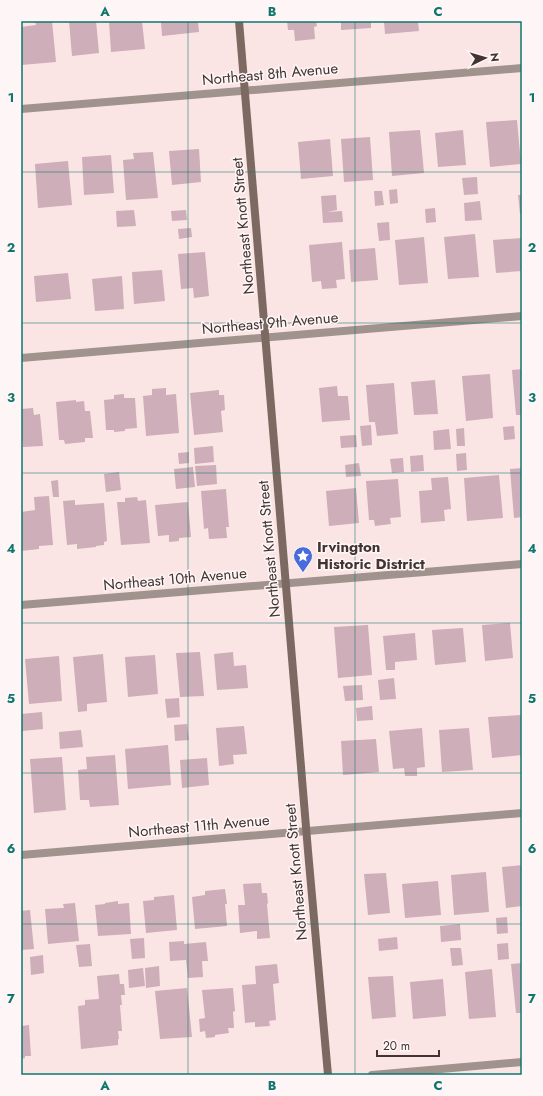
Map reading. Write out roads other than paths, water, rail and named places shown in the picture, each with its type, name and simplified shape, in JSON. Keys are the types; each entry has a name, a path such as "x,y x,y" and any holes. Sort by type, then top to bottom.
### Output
{"street":[{"name":"Northeast Knott Street","path":"239,21 328,1075"},
{"name":"Northeast 8th Avenue","path":"21,109 522,68"},
{"name":"Northeast 9th Avenue","path":"21,358 522,316"},
{"name":"Northeast 10th Avenue","path":"21,605 522,564"},
{"name":"Northeast 11th Avenue","path":"21,855 522,813"},
{"path":"372,1075 522,1062"}],"place":[{"name":"Irvington Historic District","path":"303,573"}]}
